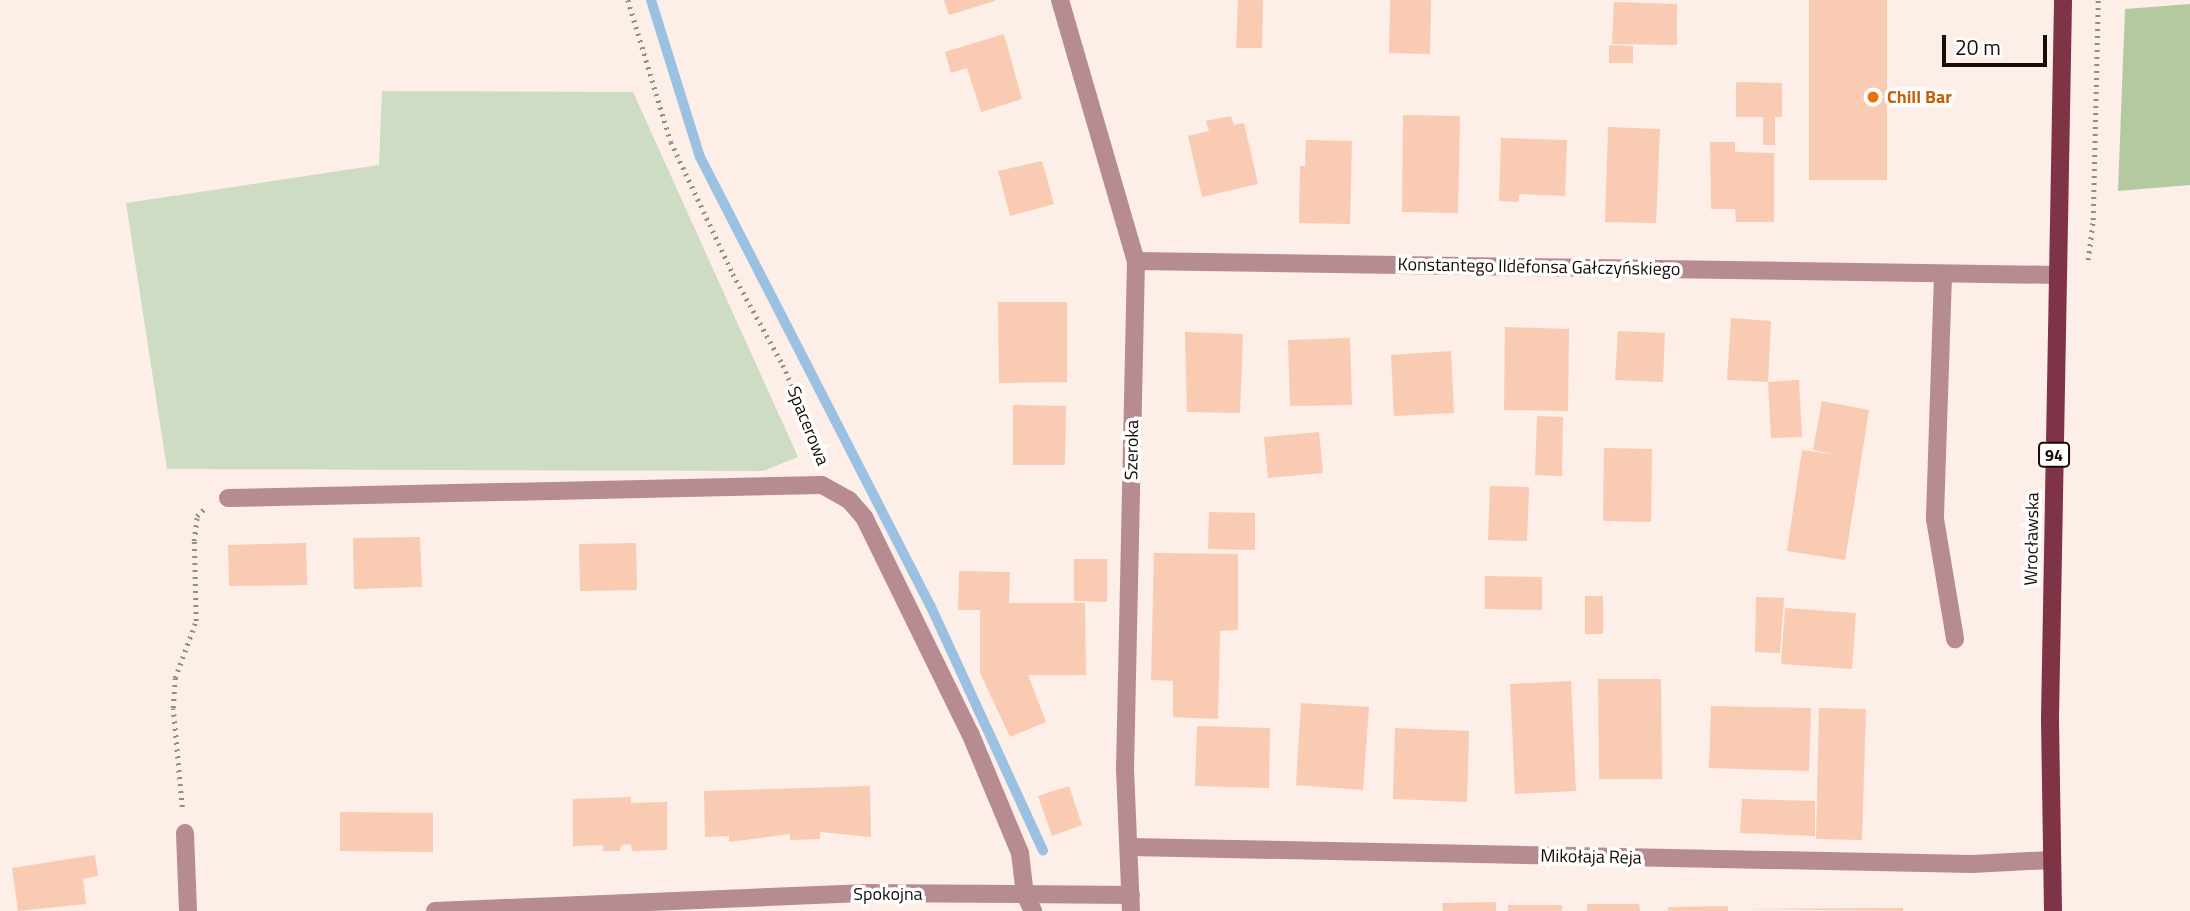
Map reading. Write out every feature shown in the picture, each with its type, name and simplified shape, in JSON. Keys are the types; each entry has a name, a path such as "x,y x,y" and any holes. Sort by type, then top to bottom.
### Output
{"main road":[{"name":"Wrocławska","path":"2053,911 2057,275 2063,0"}],"street":[{"name":"Szeroka","path":"1060,0 1136,261 1125,769 1131,903"},
{"name":"Konstantego Ildefonsa Gałczyńskiego","path":"1136,261 2057,275"},
{"path":"1943,275 1935,519 1955,639"},
{"path":"228,498 822,485"},
{"name":"Spacerowa","path":"822,485 849,500 864,517 975,745 1020,853 1029,903"},
{"path":"185,832 188,911"},
{"name":"Mikołaja Reja","path":"1130,847 1916,863 2052,860"},
{"name":"Spokojna","path":"435,911 862,893 1029,903 1131,903"}],"path":[{"name":"Spacerowa","path":"628,0 671,142 733,274 783,365 827,470 822,485"},
{"path":"185,832 176,764 175,678 197,621 197,516 228,498"}],"green space":[{"path":"2190,4 2190,185 2118,191 2125,9"},
{"path":"382,91 633,92 798,457 763,471 167,469 126,203 379,165"}],"building":[{"path":"944,0 995,0 995,1 949,15"},
{"path":"1238,0 1263,0 1262,48 1236,48"},
{"path":"1390,0 1431,0 1430,54 1389,53"},
{"path":"1809,0 1887,0 1887,180 1809,180"},
{"path":"1614,2 1677,4 1677,45 1612,44"},
{"path":"1004,34 1022,99 981,112 967,68 951,73 945,52"},
{"path":"1609,45 1633,46 1633,63 1609,63"},
{"path":"1736,82 1782,83 1782,117 1775,117 1775,145 1763,145 1763,117 1736,117"},
{"path":"1403,115 1460,116 1458,213 1402,212"},
{"path":"1231,116 1234,125 1244,123 1258,184 1202,197 1188,136 1209,131 1206,121"},
{"path":"1608,127 1660,129 1656,223 1605,222"},
{"path":"1501,138 1567,140 1565,196 1519,194 1519,202 1499,201"},
{"path":"1306,140 1352,141 1350,224 1299,223 1300,166 1305,166"},
{"path":"1710,142 1735,142 1735,152 1774,153 1774,222 1736,222 1735,209 1711,209"},
{"path":"1042,161 1054,204 1010,216 998,171"},
{"path":"998,302 1067,302 1067,382 999,383"},
{"path":"1731,318 1771,321 1768,382 1727,380"},
{"path":"1505,327 1569,329 1568,411 1504,410"},
{"path":"1618,331 1665,333 1663,382 1615,380"},
{"path":"1185,332 1243,334 1240,413 1187,412"},
{"path":"1350,338 1352,405 1290,406 1288,340"},
{"path":"1451,351 1454,413 1394,416 1391,355"},
{"path":"1799,380 1802,437 1771,438 1768,382"},
{"path":"1822,401 1869,410 1845,560 1787,551 1802,450 1836,455 1813,450"},
{"path":"1013,405 1066,406 1065,465 1013,465"},
{"path":"1537,416 1563,417 1562,476 1535,475"},
{"path":"1319,432 1323,473 1268,478 1264,437"},
{"path":"1604,448 1652,449 1651,522 1603,521"},
{"path":"1490,486 1529,487 1527,541 1488,540"},
{"path":"1209,512 1255,513 1255,550 1208,549"},
{"path":"420,537 422,587 354,589 353,538"},
{"path":"306,543 307,585 229,586 228,545"},
{"path":"636,543 637,590 580,591 579,544"},
{"path":"1154,553 1238,554 1238,630 1220,631 1218,719 1173,717 1173,681 1151,680"},
{"path":"1074,559 1107,559 1107,602 1074,601"},
{"path":"959,571 1010,572 1009,603 1085,603 1086,675 1028,675 1046,722 1010,737 980,673 980,610 958,610"},
{"path":"1485,576 1542,577 1542,610 1485,609"},
{"path":"1585,596 1603,596 1603,634 1585,634"},
{"path":"1756,597 1784,598 1780,653 1755,652"},
{"path":"1785,608 1856,613 1852,669 1781,664"},
{"path":"1598,679 1661,679 1662,779 1599,779"},
{"path":"1571,681 1576,791 1515,794 1510,684"},
{"path":"1301,703 1369,707 1363,790 1296,785"},
{"path":"1711,706 1811,708 1809,771 1709,768"},
{"path":"1819,708 1866,709 1862,840 1816,839"},
{"path":"1197,726 1270,728 1269,788 1195,786"},
{"path":"1395,728 1469,731 1467,802 1393,799"},
{"path":"870,786 871,837 820,832 820,839 790,840 790,834 729,842 729,836 705,837 704,791"},
{"path":"1069,786 1082,825 1052,836 1038,796"},
{"path":"631,797 631,803 667,802 667,850 632,851 631,844 621,845 620,851 603,851 603,845 573,846 573,799"},
{"path":"1742,799 1815,801 1815,836 1740,833"},
{"path":"340,812 433,813 433,852 340,851"},
{"path":"95,855 98,876 83,879 86,904 18,911 12,868"},
{"path":"1496,902 1496,911 1443,911 1442,903"},
{"path":"1587,904 1639,904 1640,911 1587,911"},
{"path":"1508,905 1562,905 1562,911 1508,911"},
{"path":"1728,906 1728,911 1668,911 1668,907"},
{"path":"1903,908 1903,911 1744,909"}],"waterway":[{"path":"651,0 700,157 931,607 1043,850"}],"place":[{"name":"Chill Bar","path":"1873,97"}]}
